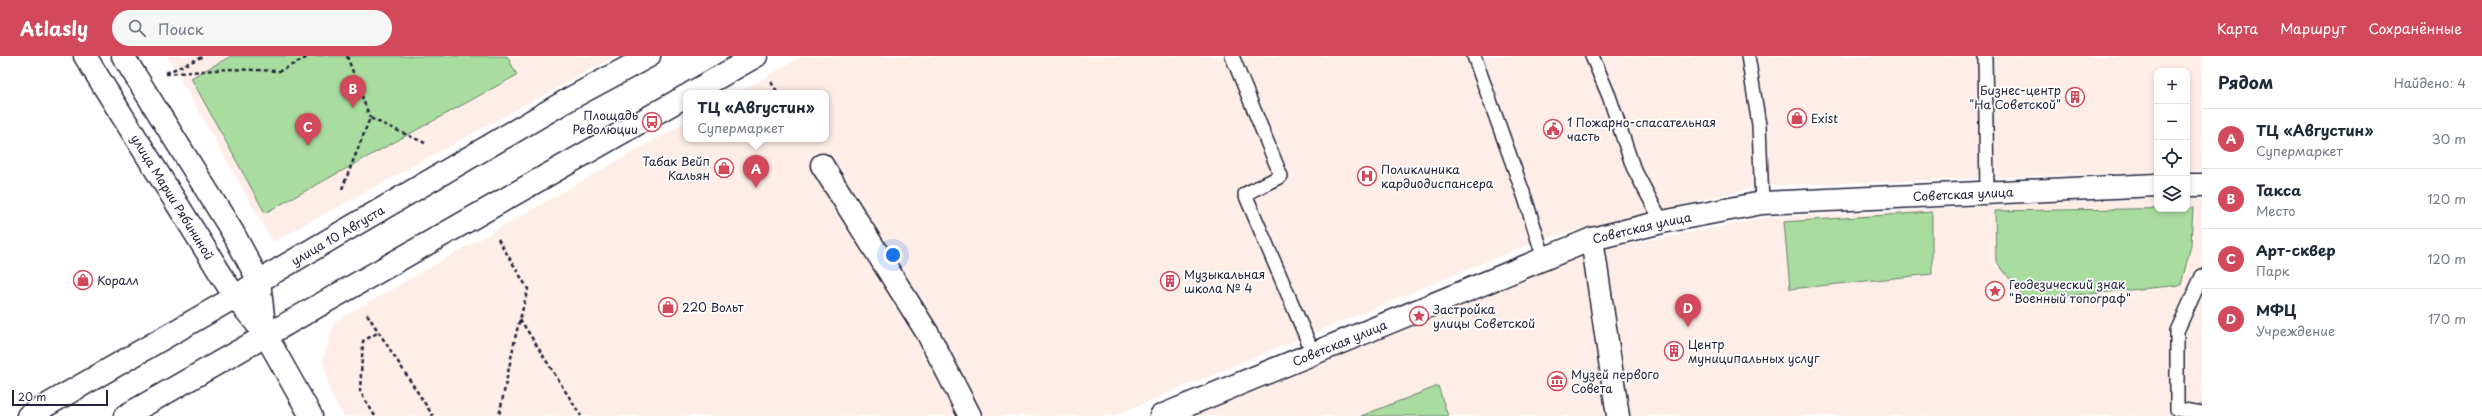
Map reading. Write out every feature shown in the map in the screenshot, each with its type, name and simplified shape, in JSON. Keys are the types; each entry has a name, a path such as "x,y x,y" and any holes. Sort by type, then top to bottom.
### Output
{"main road":[{"name":"улица Марии Рябининой","path":"85,56 236,297 265,334 311,416"},
{"name":"улица Марии Рябининой","path":"123,56 232,231 259,281 265,334"},
{"name":"улица 10 Августа","path":"28,416 236,297 259,281 571,98 649,56"},
{"path":"696,90 756,56"},
{"path":"124,416 265,334 683,98"},
{"path":"822,165 928,334 970,416"},
{"name":"Советская улица","path":"1161,416 1592,239 1662,222 1762,203 2154,185"},
{"path":"2190,185 2202,185"},
{"path":"1592,239 1618,416"}],"lane":[{"path":"1232,56 1281,176 1245,194 1313,353"},
{"path":"1474,56 1525,198 1544,259"},
{"path":"1592,56 1633,167 1662,222"},
{"path":"1748,56 1759,125 1762,203"},
{"path":"1985,56 1987,192"},
{"path":"2202,276 2177,331 2177,409 2202,413"}],"path":[{"path":"204,56 162,74 228,69 280,71 310,56"},
{"path":"342,189 370,118 347,56"},
{"path":"771,82 776,90"},
{"path":"370,118 425,144"},
{"path":"498,239 528,290 520,319 499,416"},
{"path":"367,314 433,416"},
{"path":"520,319 581,416"},
{"path":"375,416 360,391 363,341 379,332"}],"shaded area":[{"path":"167,56 616,56 273,242"},
{"path":"803,56 2202,56 2202,170 2190,171 2190,68 2154,68 2154,172 1760,186 1539,240 1113,416 344,416 331,396 323,360 334,322 683,124 683,142 829,142 829,90 743,90"},
{"path":"2154,198 2154,212 2190,212 2190,198 2202,199 2202,416 1621,416 1599,250 1769,217"},
{"path":"1589,251 1614,416 1193,416 1278,380"}],"green space":[{"path":"231,56 507,56 517,75 265,213 191,78"},
{"path":"2190,208 2193,208 2191,245 2181,285 2026,300 1996,261 1995,211 2154,209 2154,212 2190,212"},
{"path":"1932,212 1932,274 1790,289 1784,222"},
{"path":"1438,386 1448,416 1361,416"}],"place":[{"name":"Бизнес-центр \"На Советской\"","path":"2075,97"},
{"name":"Такса","path":"353,108"},
{"name":"Exist","path":"1797,118"},
{"name":"Площадь Революции","path":"652,122"},
{"name":"1 Пожарно-спасательная часть","path":"1553,129"},
{"name":"Арт-сквер","path":"308,146"},
{"name":"Табак Вейп Кальян","path":"724,168"},
{"name":"Поликлиника кардиодиспансера","path":"1367,176"},
{"name":"ТЦ «Августин»","path":"756,188"},
{"name":"Коралл","path":"83,280"},
{"name":"Музыкальная школа № 4","path":"1170,281"},
{"name":"Геодезический знак \"Военный топограф\"","path":"1995,291"},
{"name":"220 Вольт","path":"668,307"},
{"name":"Застройка улицы Советской","path":"1419,316"},
{"name":"МФЦ","path":"1688,327"},
{"name":"Центр муниципальных услуг","path":"1674,351"},
{"name":"Музей первого Совета","path":"1557,381"}]}
